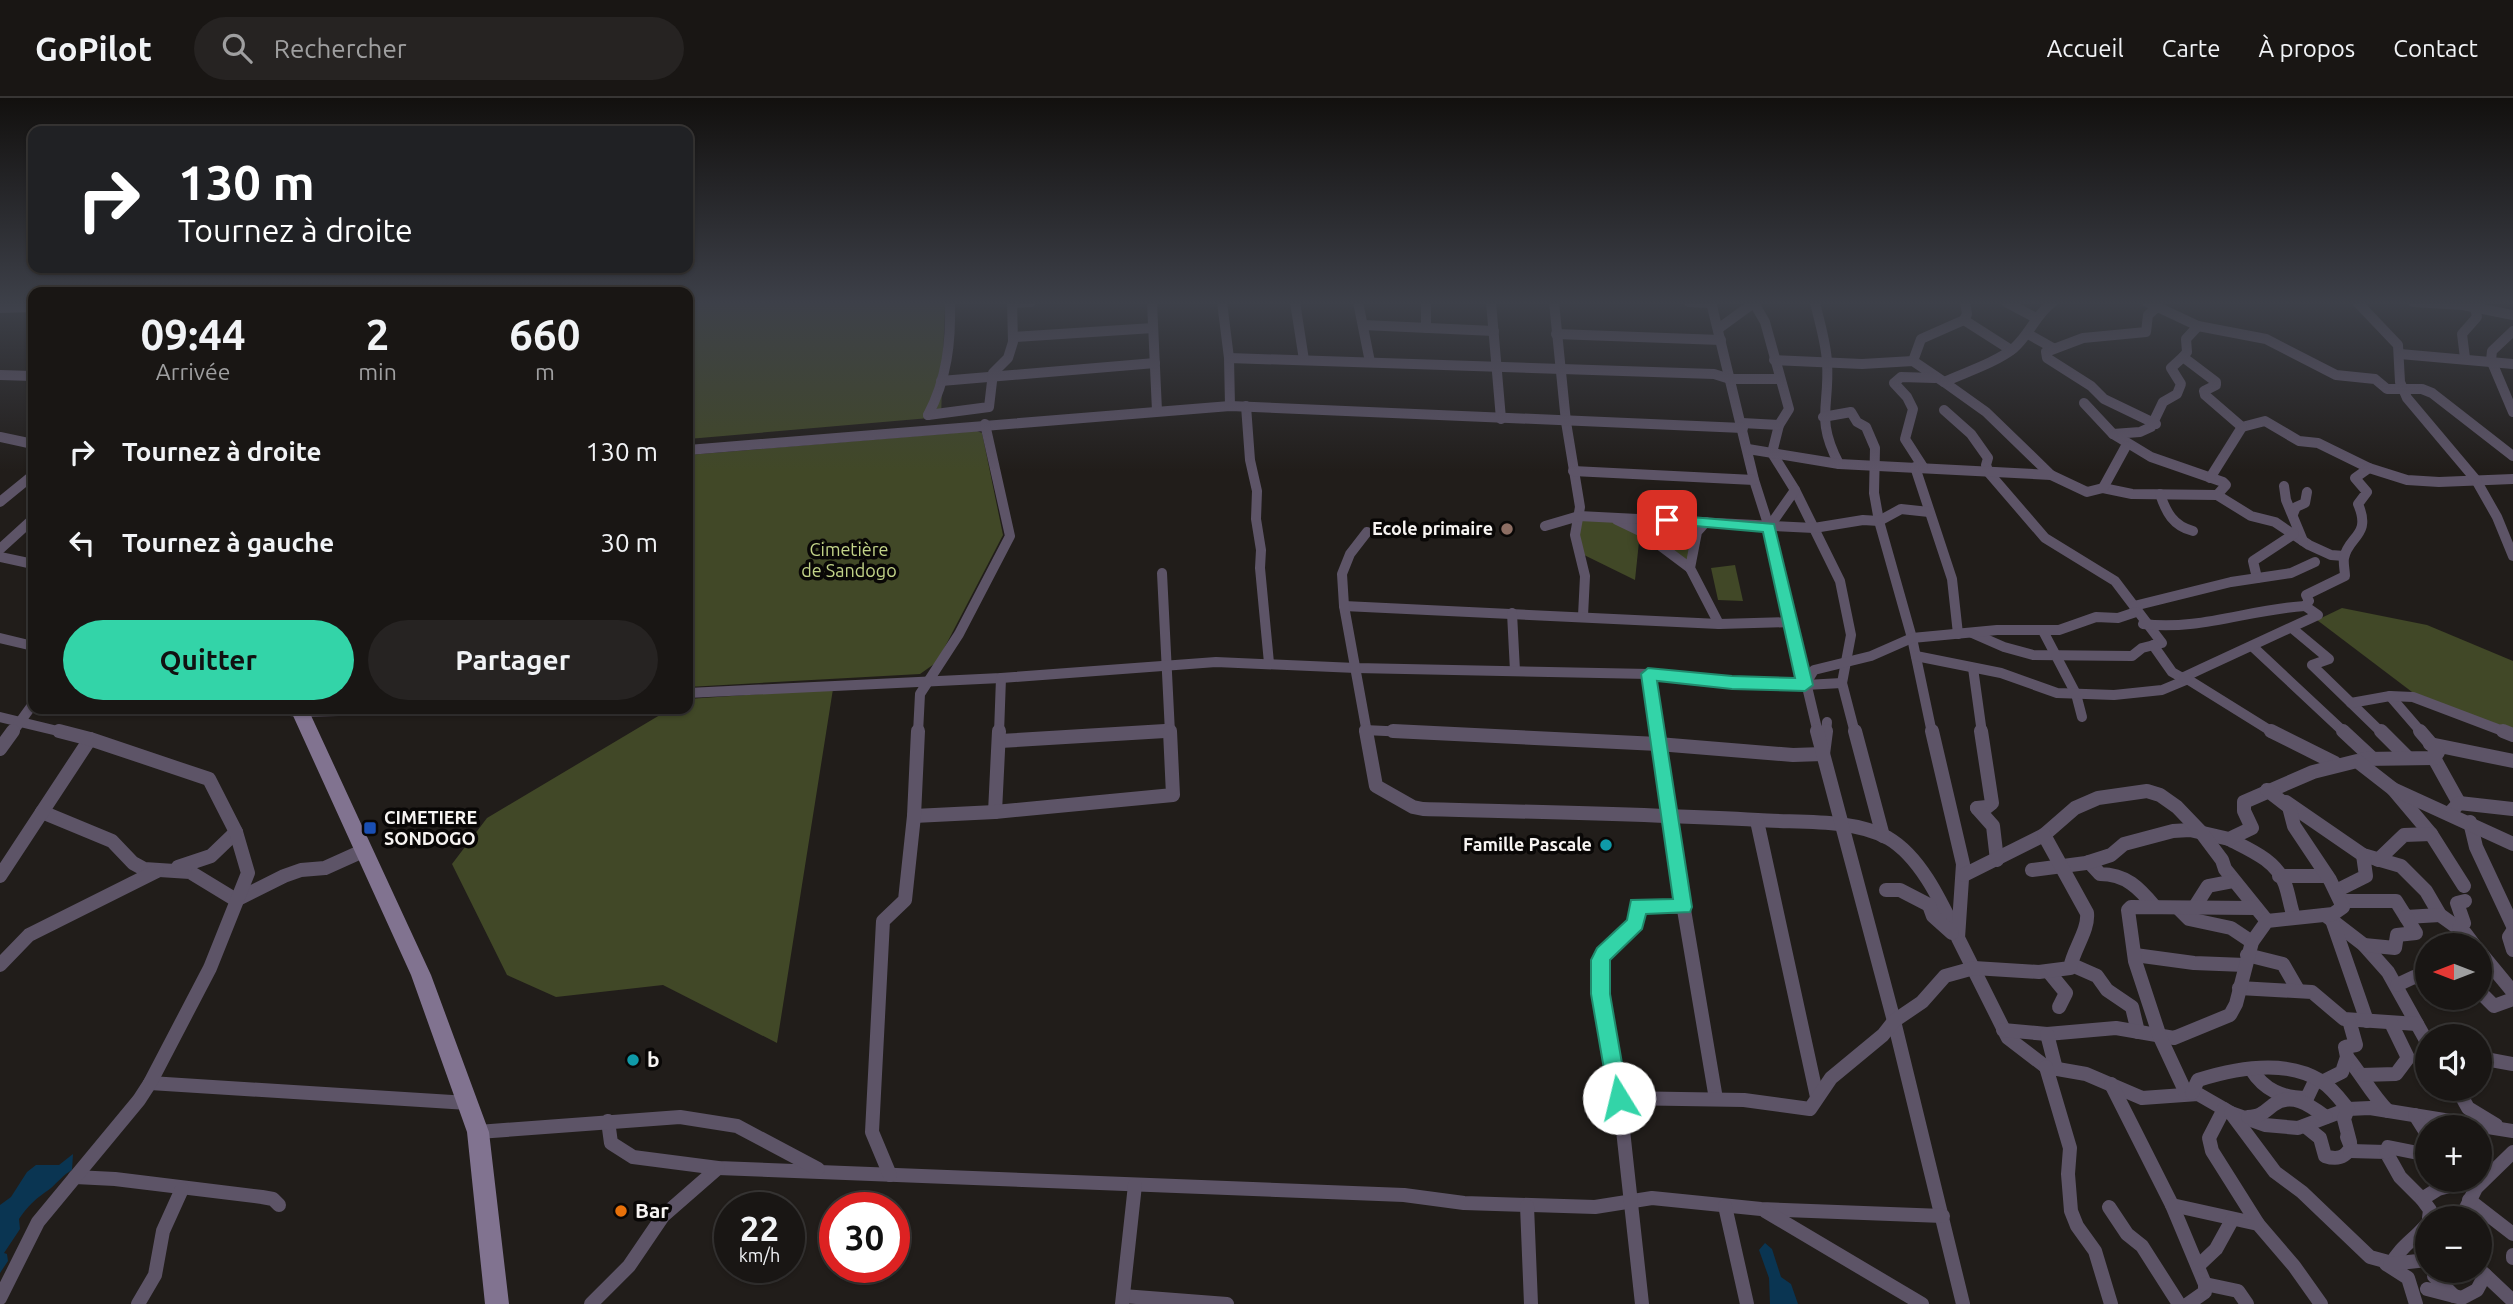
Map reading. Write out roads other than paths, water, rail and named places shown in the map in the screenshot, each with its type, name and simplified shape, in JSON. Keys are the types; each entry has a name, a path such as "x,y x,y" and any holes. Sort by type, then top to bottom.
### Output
{"street":[{"path":"948,358 941,388 928,415 989,407 991,378 1008,358"},
{"path":"1154,358 1157,411"},
{"path":"1229,358 1230,406"},
{"path":"1239,358 1497,369 1714,374 1730,379 1779,379"},
{"path":"1496,358 1501,419"},
{"path":"1559,358 1579,516 1575,535 1585,576 1583,616"},
{"path":"1725,358 1754,480 1793,622 1805,685 1894,1021 1963,1304"},
{"path":"1826,358 1823,417 1829,445 1839,464"},
{"path":"1963,633 1952,579 1928,512 1919,467 1905,439 1913,409 1907,397 1894,383 1901,377 1939,380 1991,358"},
{"path":"2047,358 2091,386 2099,396 2156,424"},
{"path":"2113,434 2139,432 2156,424 2163,402 2178,394 2181,384 2171,368 2182,358"},
{"path":"2185,358 2216,382 2216,385 2204,391 2205,395 2242,427"},
{"path":"2303,358 2336,375 2375,379 2387,389 2402,388 2432,393 2513,456"},
{"path":"2400,358 2398,373 2402,388 2423,422 2459,457 2500,522 2513,556"},
{"path":"2469,358 2513,364"},
{"path":"1883,836 1842,684 1851,635 1840,580 1795,490 1772,453 1779,425 1789,409 1774,360 1862,364 1913,361 1986,412 2051,475 2087,492 2104,488 2132,494 2217,495 2251,516 2275,522 2331,555 2344,556"},
{"path":"2491,360 2513,412"},
{"path":"942,381 1154,363"},
{"path":"0,375 28,376"},
{"path":"2084,403 2126,446 2225,484 2217,495"},
{"path":"693,450 1230,406 1367,410 1566,422 1779,425"},
{"path":"1246,406 1250,460 1257,491 1256,519 1261,550 1260,568 1269,663"},
{"path":"1944,410 1975,439 1988,458 1986,465 1989,473 2045,538 2115,581 2162,643 2142,648 2132,656 2033,655 1963,633"},
{"path":"1823,417 1851,412 1857,422 1866,427 1875,448 1874,493 1912,638 1964,875 1958,938"},
{"path":"2210,478 2242,427 2265,421 2299,442 2318,443 2369,468 2407,481 2513,479"},
{"path":"890,1175 872,1132 883,921 905,900 914,816 920,694 959,634 1010,536 985,424"},
{"path":"0,437 28,442"},
{"path":"2104,488 2126,446"},
{"path":"1748,449 1839,464 2051,475"},
{"path":"2305,606 2309,601 2306,595 2345,576 2344,556 2359,537 2363,521 2358,504 2367,492 2356,478 2369,468"},
{"path":"1573,471 1754,480"},
{"path":"0,502 28,479"},
{"path":"2284,486 2284,496 2300,526 2298,537"},
{"path":"1769,527 1795,490"},
{"path":"2293,514 2305,503 2307,492"},
{"path":"2160,494 2170,519 2193,531"},
{"path":"1545,526 1579,516 1814,528 1863,520 1880,521 1901,509 1928,512"},
{"path":"1611,517 1642,532 1690,568 1719,624"},
{"path":"0,549 28,521"},
{"path":"1690,568 1698,532 1706,522"},
{"path":"1367,532 1350,554 1342,574 1344,606 1364,730 1376,786 1413,807 1668,815 1842,825 1870,830 1905,852 1940,904 2003,1030 2013,1044 2051,1068 2086,1074 2148,1099 2189,1093 2231,1112 2279,1128 2305,1126 2348,1109 2415,1115"},
{"path":"2258,578 2253,561 2298,537"},
{"path":"0,558 28,563"},
{"path":"2118,618 2171,596 2291,573 2315,562"},
{"path":"914,816 995,812 1174,795 1162,573"},
{"path":"1344,606 1719,624 1793,622"},
{"path":"1805,685 1814,670 1846,663 1904,644 1912,638 1963,633 2043,631 2059,629 2096,617 2118,618 2147,625 2193,625 2266,608 2305,606 2318,615 2293,629 2216,660 2162,690 2114,695 2057,693 2001,673 1916,656"},
{"path":"1511,612 1515,671"},
{"path":"2293,629 2329,659 2312,665 2408,758"},
{"path":"2043,631 2076,694 2082,717"},
{"path":"0,638 28,645"},
{"path":"2153,645 2172,672 2283,740 2335,763"},
{"path":"2252,646 2372,758"},
{"path":"693,693 1001,678 1167,663 1269,663 1356,668 1648,674 1732,682 1842,684"},
{"path":"1973,668 1976,706 1987,752 1992,803 1987,807 1977,808 1993,825 1997,860"},
{"path":"1648,674 1668,815 1716,1099"},
{"path":"995,812 1001,678"},
{"path":"2351,703 2390,696 2413,697 2513,734"},
{"path":"2390,696 2438,752 2434,758"},
{"path":"0,749 28,710"},
{"path":"302,714 421,975 478,1132 497,1304"},
{"path":"0,716 90,739 203,775 209,779 236,832 248,873 210,968 150,1083 27,1240 0,1298"},
{"path":"1823,754 1827,722"},
{"path":"1364,730 1658,744 1793,755 1823,754"},
{"path":"1000,741 1171,731"},
{"path":"0,876 90,739"},
{"path":"2430,744 2513,761"},
{"path":"2229,839 2252,828 2244,811 2244,802 2292,777 2335,763 2372,758 2434,758"},
{"path":"2434,758 2449,780 2454,808 2470,822 2513,844"},
{"path":"2357,761 2393,789 2431,834 2464,894 2457,903 2464,923 2459,928"},
{"path":"2393,789 2454,808 2513,809"},
{"path":"2267,790 2363,855 2401,866 2426,891 2440,915 2463,933"},
{"path":"1964,875 2043,835 2075,808 2098,798 2147,791 2169,800 2201,832 2234,881 2267,921"},
{"path":"2283,800 2289,807 2297,833 2339,896 2343,907 2329,919"},
{"path":"42,812 112,841 133,863 154,872 190,872 236,900"},
{"path":"1757,821 1816,1097"},
{"path":"2470,822 2476,847 2508,903 2513,929 2509,937 2513,950"},
{"path":"2032,870 2089,862 2112,855 2124,844 2164,833 2190,830 2229,839 2269,861 2285,884 2287,903 2294,917"},
{"path":"0,965 29,934 154,872 203,860 228,844 236,832"},
{"path":"2378,860 2404,835 2431,834"},
{"path":"2043,835 2084,904 2088,921 2073,952 2072,965"},
{"path":"236,900 284,876 301,870 325,868 365,850"},
{"path":"2339,896 2366,876 2363,855"},
{"path":"2089,862 2100,874 2113,873 2139,886 2155,907"},
{"path":"2279,876 2327,876"},
{"path":"2194,908 2203,889 2213,881 2234,881"},
{"path":"1886,890 1900,890 1929,905 1933,916 1958,938"},
{"path":"2339,896 2396,901 2416,933 2397,935 2395,948 2364,945"},
{"path":"1642,1304 1619,1098 1601,994 1600,960 1603,954 1636,924 1637,906 1684,907"},
{"path":"2189,1093 2160,1037 2135,955 2128,910 2131,907 2256,908"},
{"path":"2178,908 2189,919 2231,928 2248,954"},
{"path":"2406,917 2440,915"},
{"path":"2267,921 2294,917 2329,919 2364,945 2396,985 2417,1024"},
{"path":"2329,919 2367,1021"},
{"path":"2003,1030 2047,1034 2091,1029 2174,1038 2230,1015 2236,1004 2248,954 2267,921"},
{"path":"2135,955 2194,963 2248,954 2283,964 2298,990"},
{"path":"1619,1098 1716,1099 1810,1109 1831,1078 1883,1035 1894,1021 1922,1002 1945,976 1974,968 2048,971 2072,965 2097,976 2107,990 2132,1007 2138,1032"},
{"path":"2492,966 2512,990 2494,1006 2492,1004"},
{"path":"2048,971 2066,993 2059,1007"},
{"path":"2396,985 2415,977"},
{"path":"2239,988 2315,993 2337,1015 2349,1020 2417,1024"},
{"path":"2349,1020 2356,1045 2345,1047 2347,1057 2373,1096 2388,1111"},
{"path":"2361,1075 2396,1074 2408,1058 2391,1023"},
{"path":"2047,1034 2051,1068 2070,1148 2068,1160 2071,1211 2077,1226 2095,1251 2111,1304"},
{"path":"2231,1112 2256,1118 2272,1102 2307,1098 2319,1080 2342,1072 2347,1057"},
{"path":"2492,1060 2513,1064"},
{"path":"2189,1093 2198,1080 2237,1069 2295,1070 2319,1080 2348,1109"},
{"path":"2251,1069 2262,1085 2270,1091 2328,1116 2350,1146 2386,1152"},
{"path":"150,1083 468,1103"},
{"path":"2110,1084 2172,1205 2199,1265 2205,1292 2188,1304"},
{"path":"2262,1085 2267,1108"},
{"path":"2464,1101 2468,1108 2506,1129"},
{"path":"2305,1126 2323,1140 2325,1156 2342,1158 2350,1146 2344,1119 2348,1109"},
{"path":"2231,1112 2209,1138 2212,1151 2258,1224 2294,1266 2321,1304"},
{"path":"2231,1112 2275,1172 2302,1192 2358,1248 2408,1278 2427,1284"},
{"path":"478,1132 680,1117 737,1126 825,1172"},
{"path":"608,1121 611,1143 633,1157 718,1168 1404,1195 1464,1203 1527,1206 1595,1207 1652,1198 1761,1209 1943,1216"},
{"path":"2415,1152 2386,1148 2400,1177 2426,1206"},
{"path":"2467,1206 2476,1188 2512,1155"},
{"path":"591,1304 629,1266 663,1216 718,1168"},
{"path":"75,1177 101,1175 182,1189 273,1199 279,1205"},
{"path":"1135,1185 1122,1300 1227,1304"},
{"path":"138,1304 155,1275 163,1231 182,1189"},
{"path":"2422,1199 2433,1192"},
{"path":"2172,1205 2258,1224"},
{"path":"1527,1206 1531,1304"},
{"path":"1726,1206 1747,1304"},
{"path":"2109,1207 2127,1234 2141,1246 2179,1304"},
{"path":"1761,1209 1922,1304"},
{"path":"2199,1265 2216,1249 2232,1220"},
{"path":"2492,1224 2511,1234"},
{"path":"2386,1264 2396,1259 2399,1249 2415,1239"},
{"path":"2386,1264 2396,1265 2459,1301 2475,1292 2478,1283"},
{"path":"2408,1278 2427,1284"},
{"path":"2492,1282 2513,1301"},
{"path":"2205,1284 2238,1291 2248,1304"}],"water":[{"path":"73,1154 72,1170 34,1202 19,1219 20,1229 4,1253 7,1254 8,1261 0,1273 0,1205 11,1197 27,1172 36,1165 59,1165"},
{"path":"1765,1243 1772,1249 1781,1277 1791,1284 1798,1304 1770,1304 1769,1278 1759,1250"}],"place":[{"name":"Ecole primaire","path":"1507,529"},
{"name":"CIMETIERE SONDOGO","path":"370,828"},
{"name":"Famille Pascale","path":"1606,845"},
{"name":"b","path":"633,1060"},
{"name":"Bar","path":"621,1211"}],"park label":[{"name":"Cimetière de Sandogo","path":"849,560"}]}
